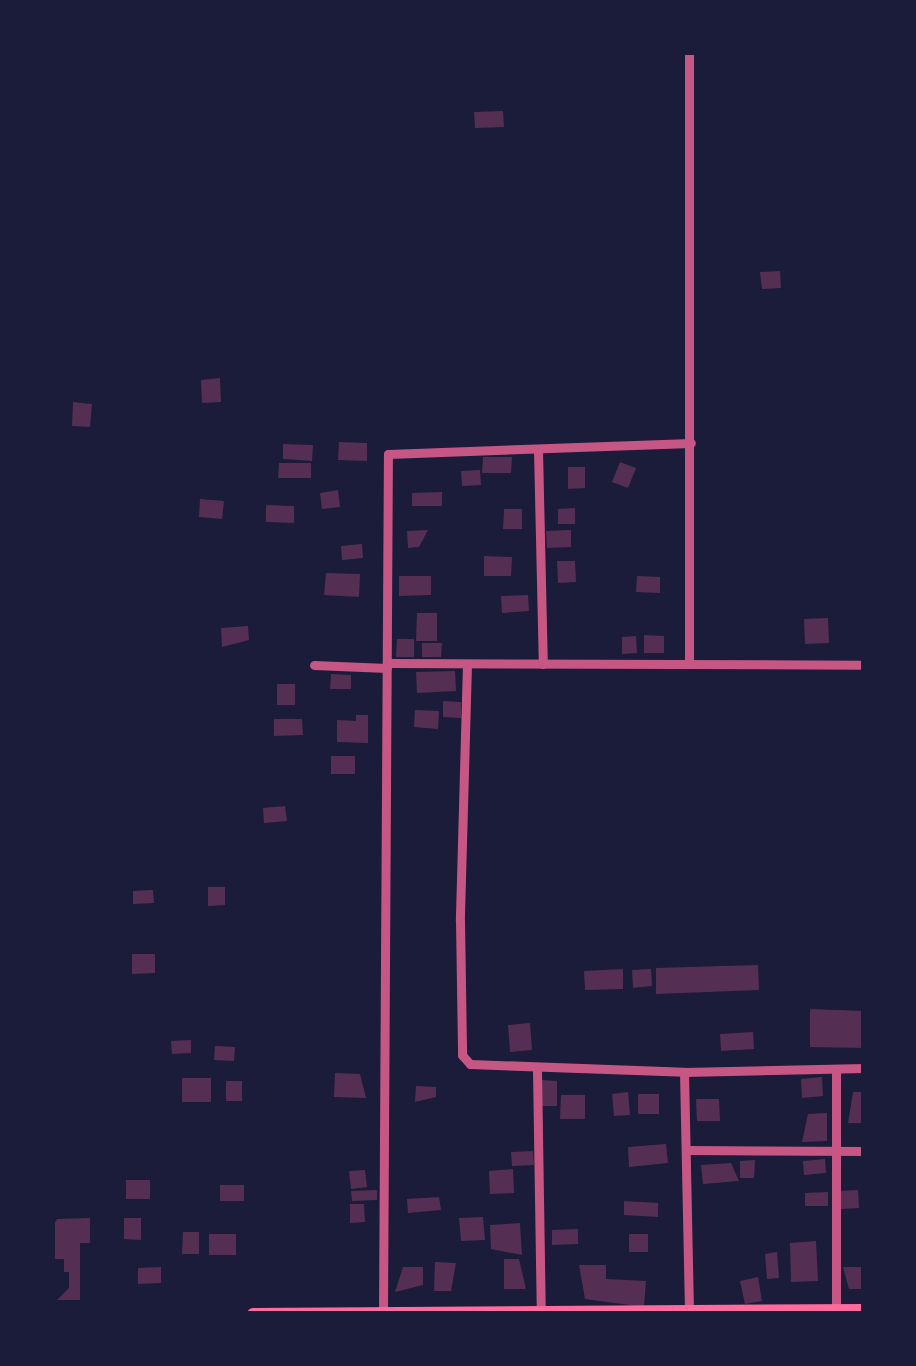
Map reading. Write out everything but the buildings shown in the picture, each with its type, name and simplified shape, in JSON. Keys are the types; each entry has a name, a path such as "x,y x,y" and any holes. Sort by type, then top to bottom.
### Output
{"main road":[{"path":"253,1314 864,1310"}],"street":[{"path":"688,52 689,664"},
{"path":"384,1312 388,454 691,443"},
{"path":"538,450 543,664"},
{"path":"467,664 462,1055 482,1067 537,1070 864,1068"},
{"path":"314,665 864,665"},
{"path":"537,1070 541,1313"},
{"path":"836,1071 836,1312"},
{"path":"684,1072 690,1312"},
{"path":"686,1150 864,1151"}]}
